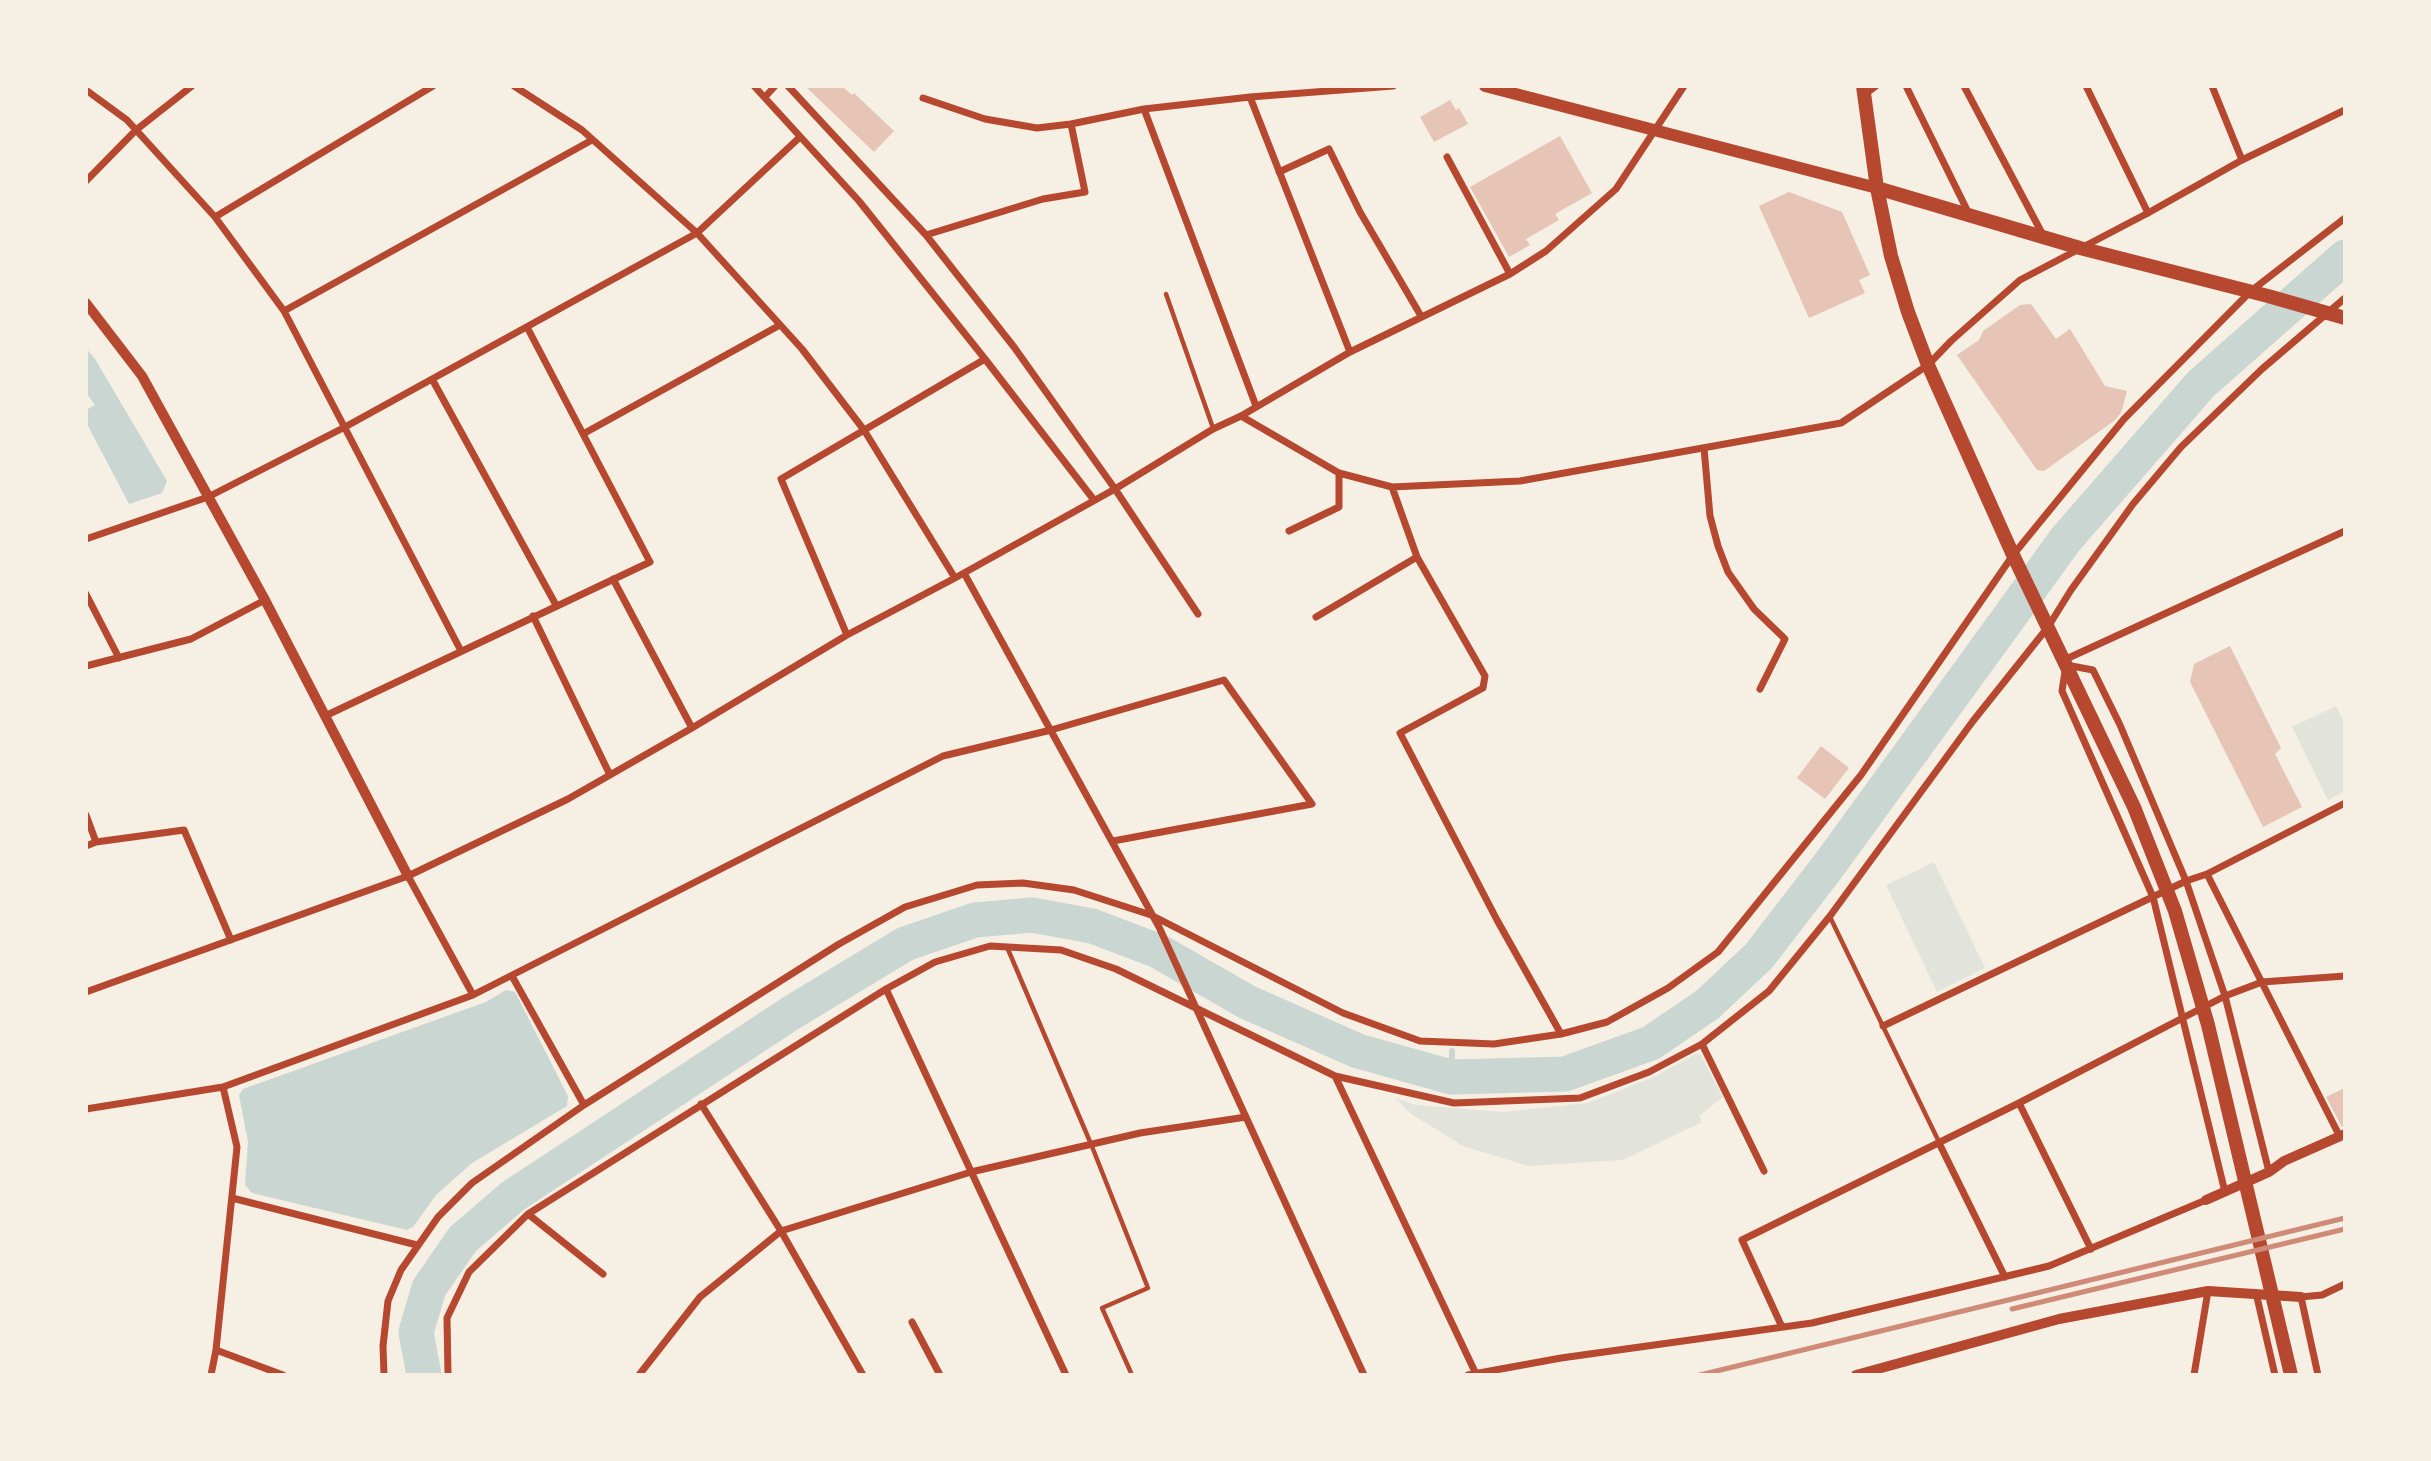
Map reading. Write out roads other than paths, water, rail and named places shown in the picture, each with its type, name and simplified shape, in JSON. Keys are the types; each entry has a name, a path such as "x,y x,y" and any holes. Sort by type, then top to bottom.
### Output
{"main road":[{"path":"1485,86 1877,188 2080,248 2345,318"},
{"path":"1863,91 1877,188 1891,256 1928,365 2014,557 2133,807 2175,911 2208,1025 2291,1375"}],"street":[{"path":"86,181 136,130 192,86"},
{"path":"215,217 433,86"},
{"path":"514,86 582,130 697,233 802,349 864,430 955,578"},
{"path":"754,86 859,201 1094,500"},
{"path":"765,97 775,86"},
{"path":"788,86 926,235 1014,347 1115,489 1198,614"},
{"path":"923,98 985,119 1037,128 1072,124 1144,109 1250,97 1392,86"},
{"path":"86,992 408,876 568,799 692,729 847,635 1115,489 1213,429 1241,416 1350,352 1510,274 1546,251 1616,188 1684,86"},
{"path":"1863,91 1877,86"},
{"path":"1906,86 1970,215"},
{"path":"1964,86 2045,237"},
{"path":"2087,86 2148,213"},
{"path":"2212,86 2242,160"},
{"path":"86,90 127,120 215,217 284,311 461,651"},
{"path":"1250,97 1350,352"},
{"path":"1144,109 1256,406"},
{"path":"1241,416 1339,473 1392,487 1521,481 1841,423 1928,365 1951,341 2020,281 2242,160 2345,110"},
{"path":"926,235 1043,199 1085,192 1072,124"},
{"path":"86,539 208,497 345,427 697,233 800,137"},
{"path":"284,311 593,140"},
{"path":"1279,172 1329,149 1360,212 1421,316"},
{"path":"1447,157 1510,274"},
{"path":"384,1375 383,1346 388,1301 401,1270 438,1217 472,1182 584,1105 839,944 905,907 977,885 1023,883 1074,890 1151,915 1343,1013 1420,1041 1494,1044 1561,1034 1607,1022 1668,988 1718,952 1861,775 2014,557 2124,419 2251,291 2345,218"},
{"path":"448,1375 447,1318 469,1272 528,1214 886,989 935,962 990,946 1060,950 1072,954 1116,969 1335,1076 1454,1103 1580,1098 1649,1072 1702,1044 1769,991 1830,916 2133,504 2181,447 2262,369 2345,298"},
{"path":"86,303 142,376 265,600 473,995"},
{"path":"583,434 780,325"},
{"path":"325,716 650,562 527,327"},
{"path":"847,635 781,479 985,359"},
{"path":"432,379 556,605"},
{"path":"1704,448 1710,516 1728,572 1754,609 1785,639 1760,689"},
{"path":"1289,531 1339,507 1339,473"},
{"path":"1392,487 1417,558 1485,676 1483,688 1400,733 1497,920 1561,1034"},
{"path":"2065,663 2345,531"},
{"path":"1317,617 1417,558"},
{"path":"964,573 1159,927 1364,1375"},
{"path":"613,579 692,729"},
{"path":"86,594 119,658"},
{"path":"86,666 191,639 265,600"},
{"path":"533,616 610,775"},
{"path":"2065,663 2093,670 2120,724 2186,881 2225,996 2269,1172"},
{"path":"2065,663 2062,691 2153,897 2225,1192"},
{"path":"86,1109 223,1087 473,995 943,757 1051,730 1224,680 1312,804 1113,841"},
{"path":"1883,1026 2186,881 2207,874 2345,803"},
{"path":"86,815 96,842"},
{"path":"86,846 96,842 184,830 231,940"},
{"path":"1335,1076 1472,1375 1561,1358 1812,1323 2049,1266 2225,1192 2342,1135 2207,874"},
{"path":"512,976 584,1105"},
{"path":"1782,1327 1742,1240 2019,1103 2225,996 2263,982 2345,976"},
{"path":"886,989 1066,1375"},
{"path":"1702,1044 1764,1171"},
{"path":"211,1375 216,1350 237,1147 223,1087"},
{"path":"2019,1103 2091,1249"},
{"path":"701,1104 781,1231 863,1375"},
{"path":"639,1375 700,1297 781,1231 971,1172 1140,1133 1245,1117"},
{"path":"1939,1143 2005,1277"},
{"path":"232,1198 418,1245"},
{"path":"528,1214 603,1274"},
{"path":"1856,1375 2059,1319 2208,1291 2301,1297 2322,1295 2345,1284"},
{"path":"2194,1375 2208,1291"},
{"path":"2256,1293 2275,1375"},
{"path":"2301,1297 2318,1375"},
{"path":"912,1322 940,1375"},
{"path":"216,1350 283,1375"}],"lane":[{"path":"1166,294 1213,429"},
{"path":"1830,916 1939,1143"},
{"path":"1007,946 1091,1144 1148,1288 1102,1308 1132,1375"}],"waterway":[{"path":"424,1375 416,1332 429,1288 463,1239 513,1196 791,1013 905,944 975,920 1032,915 1092,926 1158,951 1247,1002 1358,1051 1451,1077 1565,1074 1651,1043 1708,1004 1759,956 1829,865 2066,539 2201,384 2345,257"},
{"path":"1451,1077 1452,1051"}],"railway":[{"path":"1700,1375 2345,1218"},
{"path":"2012,1309 2345,1229"}]}
